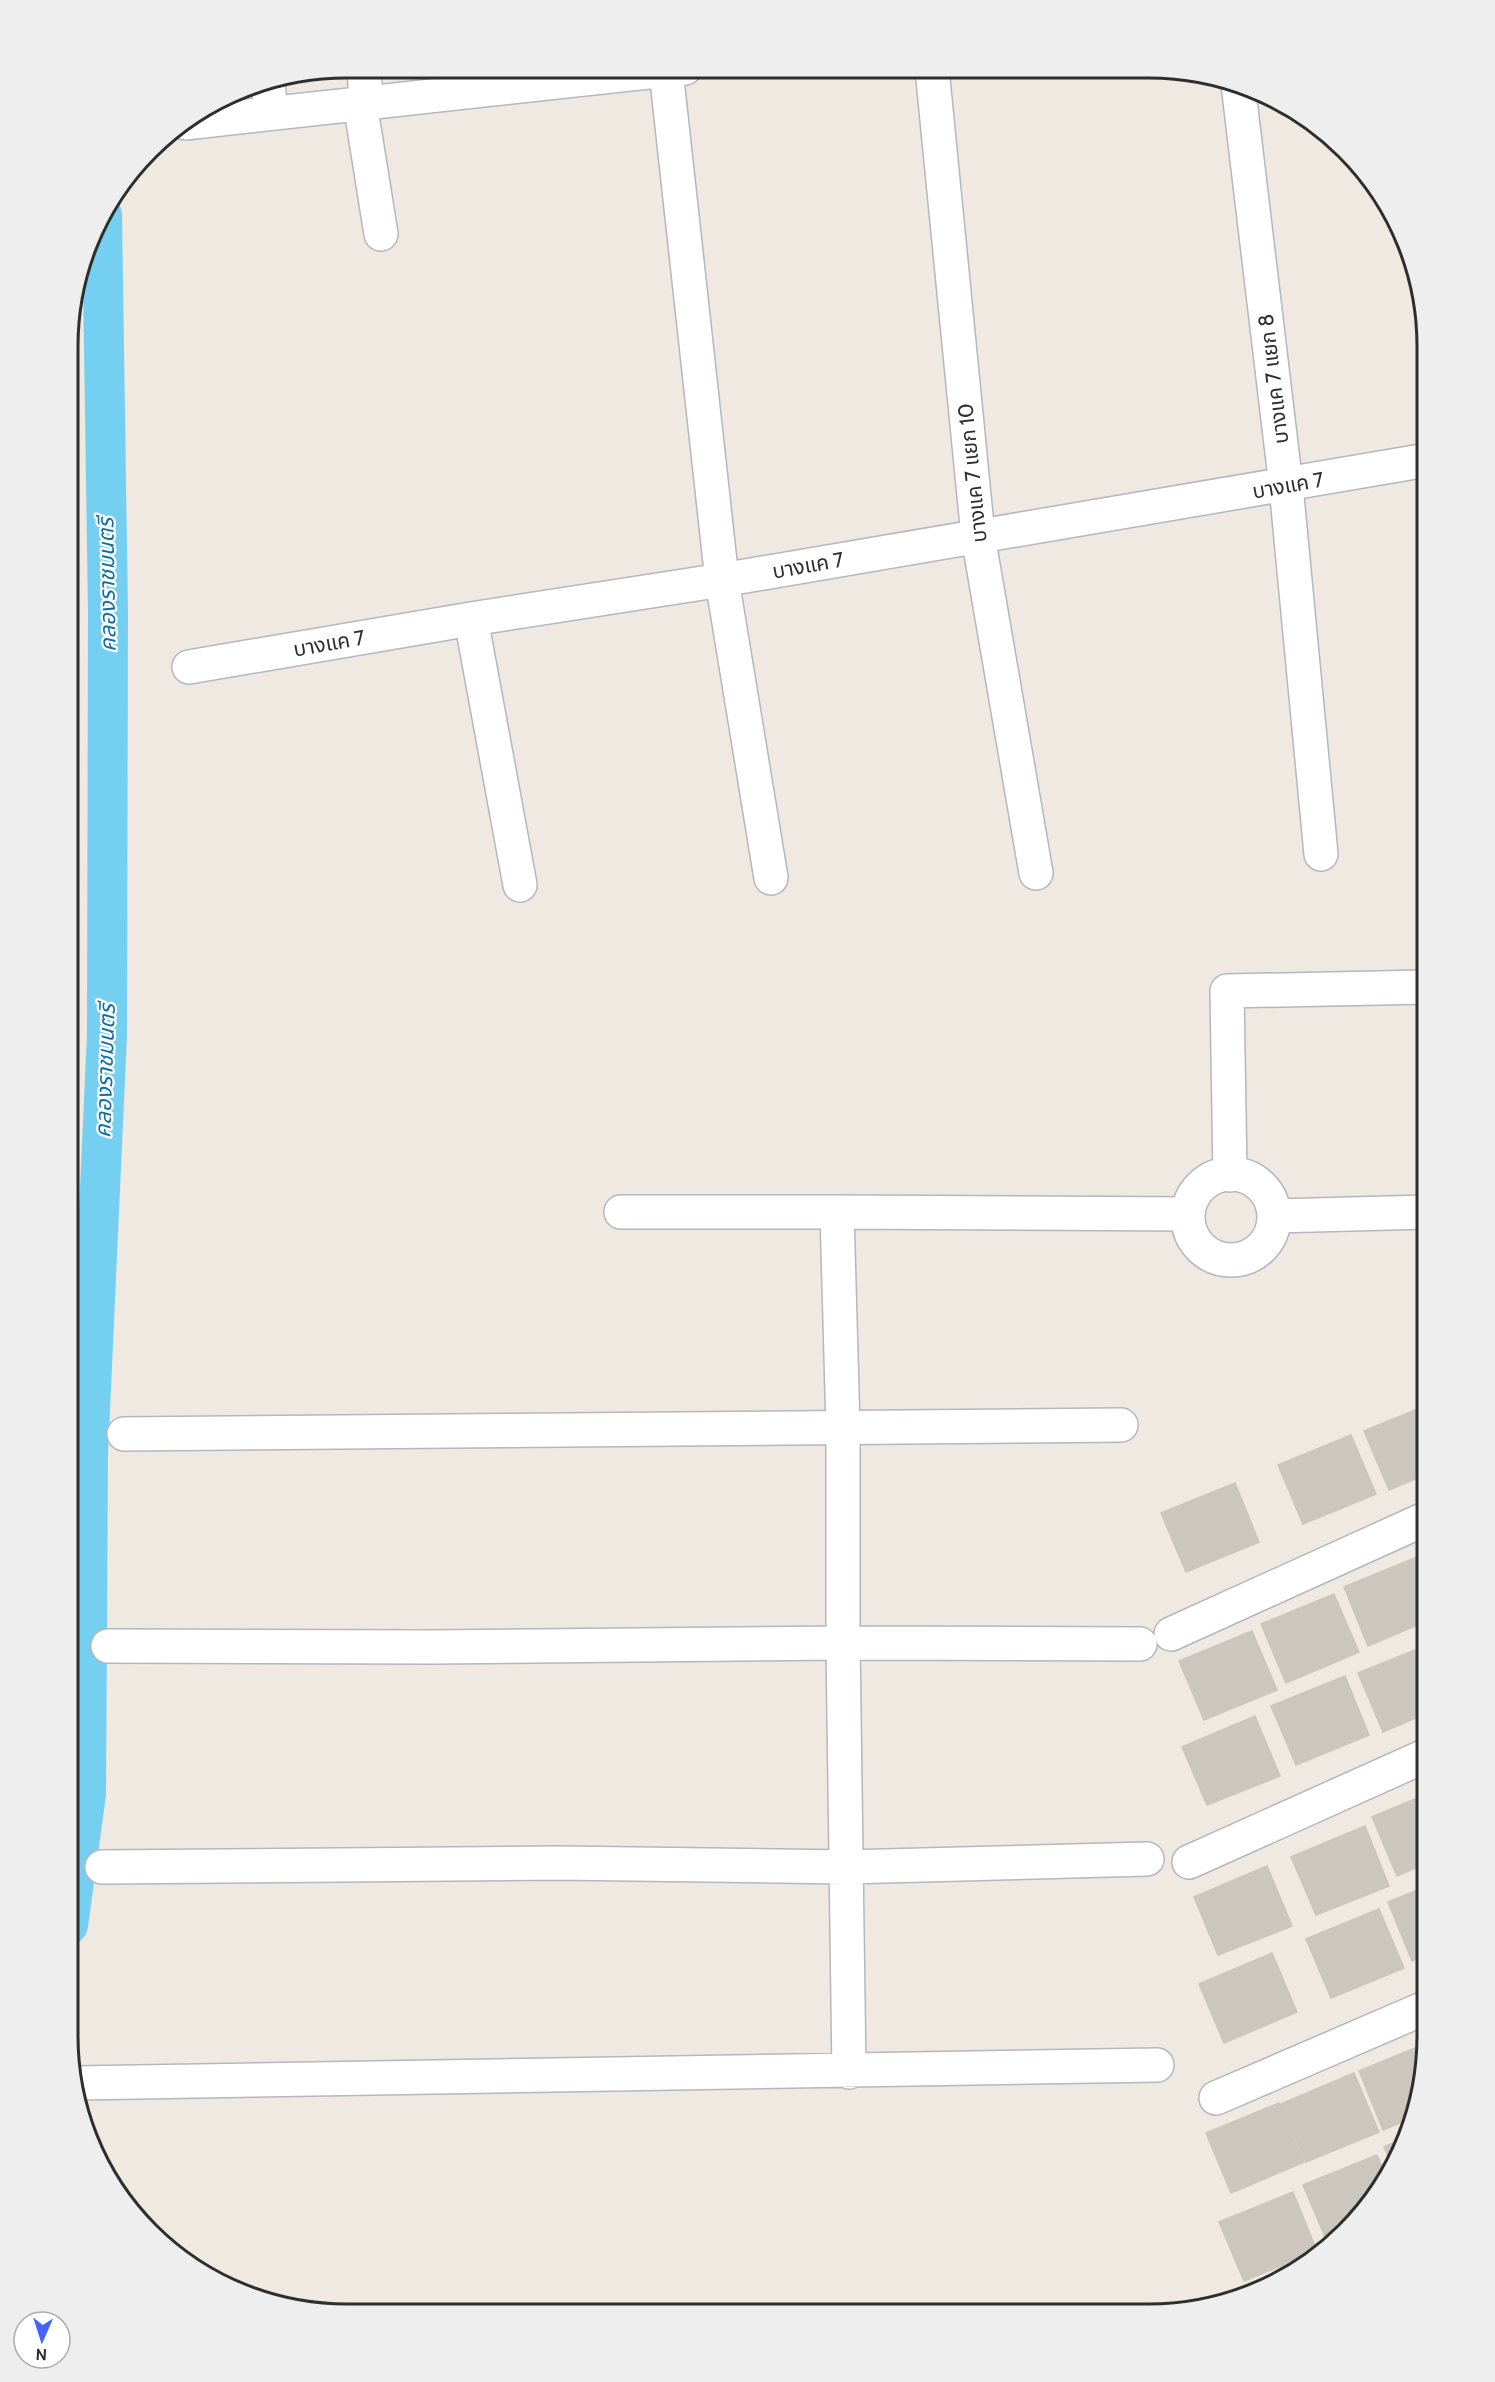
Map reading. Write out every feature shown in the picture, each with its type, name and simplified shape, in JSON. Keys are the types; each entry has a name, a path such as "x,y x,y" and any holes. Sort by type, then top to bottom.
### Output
{"street":[{"path":"364,78 363,103 381,234"},
{"path":"209,116 269,98 363,103 525,78"},
{"path":"676,78 722,580 771,878"},
{"name":"บางแค 7 แยก 10","path":"933,78 978,536 1036,873"},
{"name":"บางแค 7 แยก 8","path":"1239,93 1286,486 1321,854"},
{"name":"บางแค 7","path":"189,667 1286,486 1417,462"},
{"path":"471,619 520,885"},
{"path":"1230,1174 1227,991 1417,987"},
{"path":"1230,1174 1243,1176 1255,1182 1265,1191 1272,1202 1275,1216 1273,1230 1267,1242 1257,1252 1245,1258 1231,1260 1217,1258 1205,1251 1196,1241 1190,1228 1188,1214 1194,1197 1206,1182 1218,1176 1230,1174"},
{"path":"621,1212 1188,1214"},
{"path":"837,1212 843,1428 843,1643 849,2072"},
{"path":"1275,1216 1417,1212"},
{"path":"124,1434 1121,1425"},
{"path":"1171,1634 1417,1523"},
{"path":"108,1646 1140,1644"},
{"path":"1189,1862 1417,1759"},
{"path":"102,1867 546,1863 846,1867 1147,1859"},
{"path":"1216,2098 1417,2011"},
{"path":"82,2084 1157,2065"}],"building":[{"path":"1417,1409 1417,1478 1389,1490 1364,1431"},
{"path":"1351,1435 1376,1494 1303,1524 1278,1465"},
{"path":"1235,1483 1259,1542 1186,1572 1161,1513"},
{"path":"1417,1557 1417,1625 1368,1646 1344,1587"},
{"path":"1334,1594 1359,1652 1286,1683 1261,1624"},
{"path":"1252,1631 1277,1690 1204,1720 1179,1661"},
{"path":"1417,1649 1417,1717 1383,1732 1358,1673"},
{"path":"1345,1676 1369,1735 1296,1765 1271,1706"},
{"path":"1255,1716 1280,1776 1207,1805 1182,1747"},
{"path":"1417,1798 1417,1867 1397,1876 1372,1817"},
{"path":"1365,1826 1389,1886 1316,1915 1291,1857"},
{"path":"1267,1866 1292,1926 1218,1955 1194,1897"},
{"path":"1417,1890 1417,1959 1412,1961 1388,1902"},
{"path":"1379,1909 1404,1968 1331,1998 1306,1939"},
{"path":"1272,1953 1297,2012 1224,2043 1199,1984"},
{"path":"1416,2047 1412,2088 1403,2122 1383,2130 1359,2071"},
{"path":"1354,2073 1379,2132 1306,2162 1281,2104"},
{"path":"1279,2103 1304,2162 1231,2193 1206,2133"},
{"path":"1396,2142 1388,2156 1384,2147"},
{"path":"1377,2155 1382,2167 1351,2213 1326,2238 1303,2185"},
{"path":"1293,2192 1315,2247 1299,2259 1244,2281 1219,2222"}],"waterway":[{"name":"คลองราชมนตรี","path":"78,1852 86,1794 88,1454 107,1034 108,613 102,234"}]}
